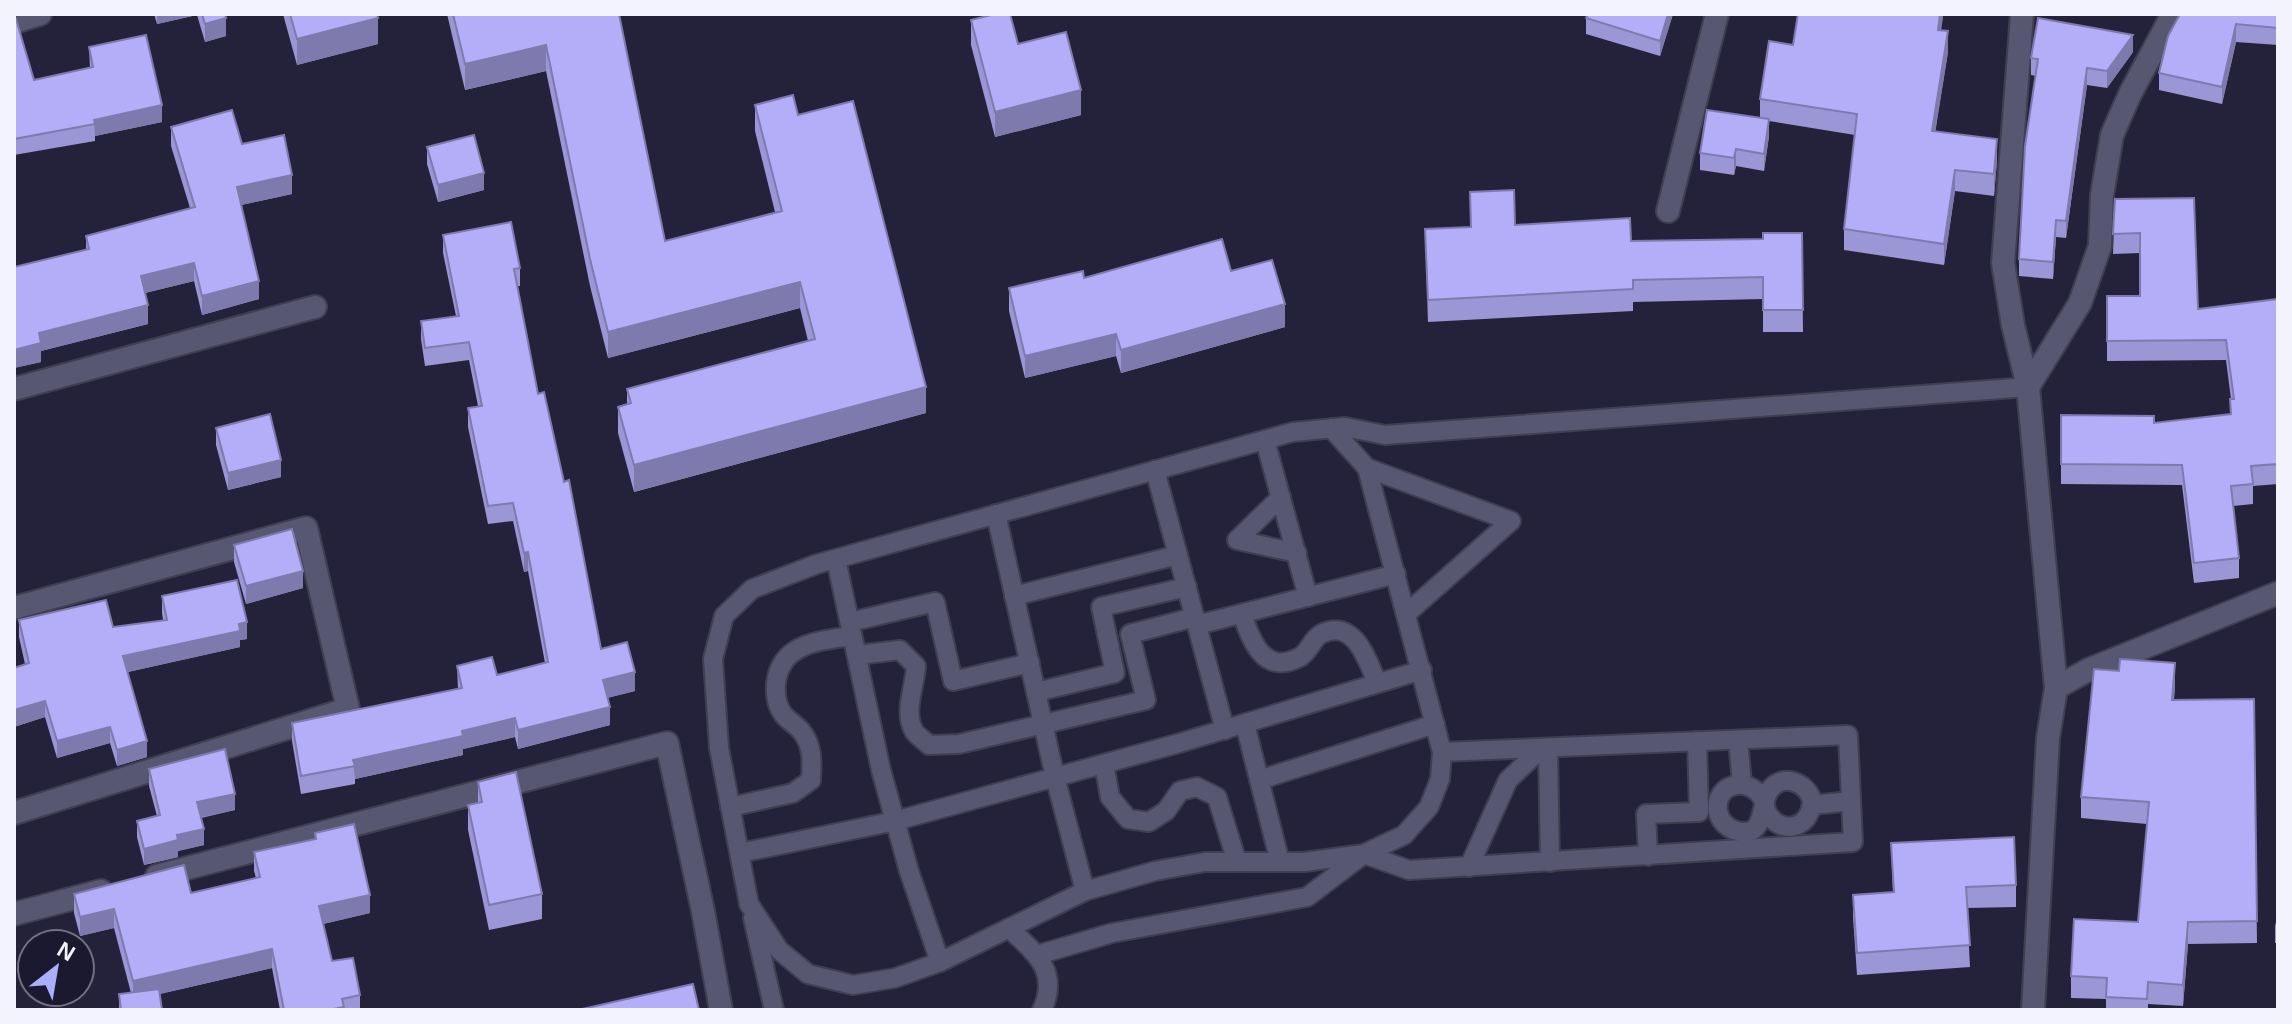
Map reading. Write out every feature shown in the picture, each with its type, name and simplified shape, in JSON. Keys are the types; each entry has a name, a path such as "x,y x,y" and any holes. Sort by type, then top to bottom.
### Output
{"street":[{"path":"14,22 40,14"},
{"path":"1668,211 1717,14"},
{"path":"2022,14 2003,263 2013,325 2028,387 2056,688 2048,738 2033,1010"},
{"path":"2028,387 2080,303 2100,246 2102,195 2112,135 2173,14"},
{"path":"14,389 315,307"},
{"path":"14,608 306,528 348,709 14,813"},
{"path":"2056,688 2088,670 2278,593"},
{"path":"14,914 667,743 721,1010"}],"lane":[{"path":"774,1010 749,904 719,748 713,659 724,616 752,589 836,559 1293,432 1345,427 1385,435 2028,387"},
{"path":"1037,955 1112,933 1307,897 1364,854 1404,835 1429,807 1440,779 1442,752 1422,670 1367,468 1331,428"},
{"path":"1265,440 1308,597"},
{"path":"1367,468 1511,521 1406,614"},
{"path":"1155,470 1225,730"},
{"path":"1281,497 1237,540 1297,553"},
{"path":"996,514 1055,777 1085,891"},
{"path":"1014,596 1178,555"},
{"path":"836,559 881,770 940,962"},
{"path":"857,655 900,650 916,666 915,687 909,708 914,732 929,745 959,744 1146,700 1130,634 1242,614 1396,574"},
{"path":"1036,692 1115,673 1101,607 1187,587"},
{"path":"730,807 793,793 811,780 812,756 803,733 783,714 775,695 777,673 789,653 806,643 935,602 953,681 1030,663"},
{"path":"1242,614 1252,642 1264,657 1280,662 1302,656 1319,635 1334,631 1352,635 1364,651 1377,683"},
{"path":"740,853 895,821 1225,730 1422,670"},
{"path":"1245,724 1280,862"},
{"path":"1259,780 1435,724"},
{"path":"749,904 779,950 808,974 853,985 895,978 940,962 1085,891 1155,871 1205,862 1304,862 1364,854 1409,870 1853,842 1848,735 1442,752"},
{"path":"1738,740 1742,784"},
{"path":"1648,856 1646,814 1699,812 1697,741"},
{"path":"1545,748 1550,862"},
{"path":"1469,867 1508,780 1545,748"},
{"path":"1104,764 1110,797 1128,819 1149,822 1166,811 1180,791 1197,787 1217,797 1237,862"},
{"path":"1765,806 1757,790 1742,784 1728,788 1722,794 1718,807 1722,821 1734,830 1749,830 1762,819 1765,806 1770,790 1789,781 1797,783 1809,793 1812,805 1804,822 1789,828 1775,823 1765,806"},
{"path":"1812,805 1851,801"},
{"path":"1009,928 1047,969 1047,1000 1042,1010"}],"building":[{"path":"202,14 225,14 226,18 205,24"},
{"path":"290,14 377,14 378,18 297,39"},
{"path":"453,14 619,14 665,241 782,211 755,105 793,95 798,115 853,101 926,387 634,465 618,407 631,403 627,389 815,339 800,282 608,332 546,45 465,64"},
{"path":"1010,14 1018,44 1066,32 1081,90 995,112 971,20"},
{"path":"1588,14 1668,14 1660,41 1586,18"},
{"path":"1798,14 1940,14 1938,30 1948,31 1932,131 1997,139 1994,174 1955,170 1944,244 1844,229 1857,114 1760,99 1769,41 1793,45"},
{"path":"2180,14 2278,14 2278,28 2236,24 2222,87 2159,73 2168,36"},
{"path":"2038,18 2133,35 2107,71 2087,68 2066,221 2056,220 2053,262 2019,259 2025,146 2038,59 2031,58"},
{"path":"14,19 34,80 93,67 89,47 146,35 162,105 94,120 95,124 14,139"},
{"path":"232,110 242,144 284,135 292,175 237,187 259,281 202,296 194,263 141,276 148,305 39,333 41,343 14,350 14,267 89,249 86,236 195,207 171,127"},
{"path":"1707,110 1769,119 1764,154 1736,149 1734,158 1700,153"},
{"path":"474,135 484,173 438,185 427,147"},
{"path":"1514,190 1515,225 1630,218 1631,241 1763,239 1763,233 1802,233 1803,310 1763,310 1763,277 1633,280 1633,289 1428,300 1425,229 1471,227 1470,192"},
{"path":"2194,198 2198,309 2278,299 2278,464 2251,466 2253,484 2231,486 2239,558 2194,563 2182,465 2061,464 2061,415 2154,416 2154,423 2231,414 2230,399 2234,399 2226,340 2107,341 2107,296 2140,296 2140,233 2113,234 2115,199"},
{"path":"511,222 520,268 514,269 538,394 544,392 564,482 569,480 601,649 627,642 635,672 603,680 610,707 518,730 515,718 462,731 463,736 353,760 355,766 301,776 292,723 462,688 457,666 492,657 497,675 548,662 528,552 524,553 513,503 488,506 468,408 482,406 469,342 425,348 421,321 459,316 443,235"},
{"path":"1222,239 1231,271 1272,260 1285,304 1121,350 1116,334 1025,356 1009,288 1083,271 1084,278"},
{"path":"270,414 281,460 228,473 216,428"},
{"path":"292,529 303,571 246,586 234,545"},
{"path":"237,580 247,622 239,624 240,631 123,656 147,741 117,750 110,727 57,741 45,701 14,710 14,668 29,663 19,620 106,600 113,627 167,620 162,596"},
{"path":"2120,659 2175,663 2172,700 2254,699 2257,921 2188,922 2183,985 2148,982 2147,999 2106,997 2107,978 2071,976 2074,919 2138,922 2149,802 2081,797 2094,669 2119,671"},
{"path":"225,749 235,794 197,802 204,829 177,835 178,840 144,849 137,821 160,815 149,769"},
{"path":"516,772 542,894 489,905 468,805 482,802 478,782"},
{"path":"354,824 370,895 319,906 332,961 353,958 360,995 342,999 344,1007 284,1010 272,949 133,981 114,909 80,917 74,894 184,865 191,893 260,877 254,852 316,839 315,833"},
{"path":"2014,837 2016,885 1966,887 1970,945 1857,953 1853,895 1894,892 1891,843"},
{"path":"693,984 699,1010 578,1010"},
{"path":"159,989 162,1010 121,1010 119,994"}]}
